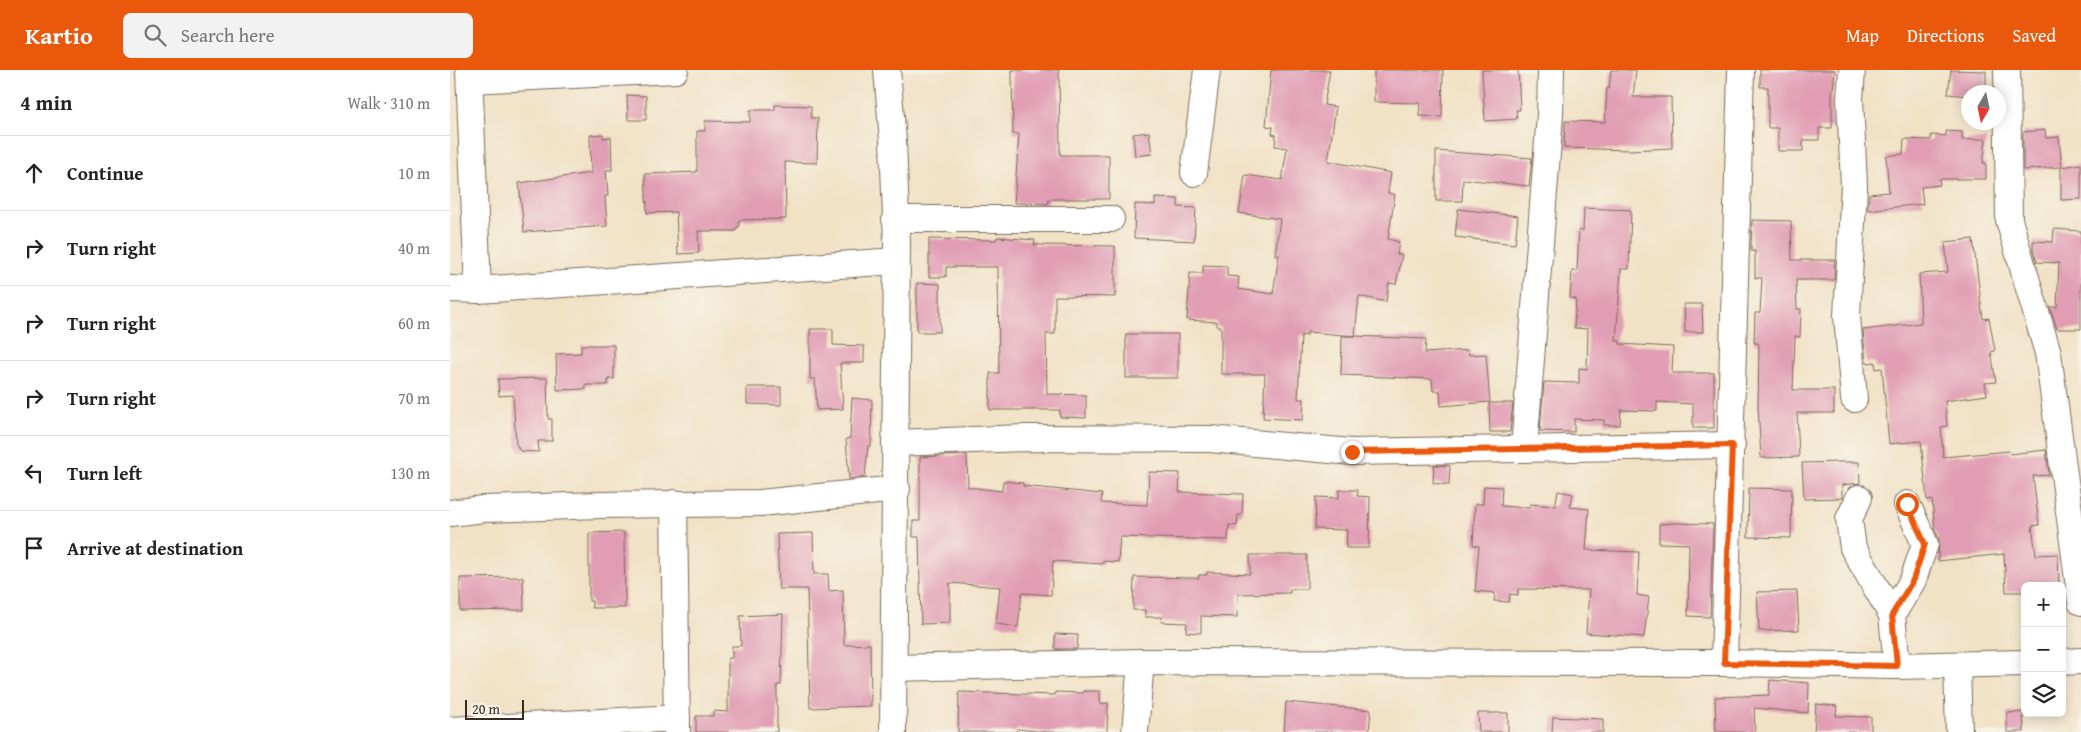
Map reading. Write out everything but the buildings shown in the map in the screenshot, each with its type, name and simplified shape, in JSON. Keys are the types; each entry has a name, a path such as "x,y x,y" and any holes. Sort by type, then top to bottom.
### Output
{"street":[{"path":"478,290 470,75 675,70"},
{"path":"887,70 893,142 897,242 895,443 897,489 893,732"},
{"path":"1194,173 1207,70"},
{"path":"1524,449 1550,115 1551,70"},
{"path":"1724,663 1742,70"},
{"path":"1852,70 1850,100 1854,186 1847,316 1854,399"},
{"path":"2007,70 2009,220 2048,353 2081,602"},
{"path":"895,219 1111,219"},
{"path":"450,289 478,290 896,261"},
{"path":"895,443 1025,438 1200,439 1352,452 1732,445"},
{"path":"450,514 484,509 674,503 760,503 897,489"},
{"path":"1859,498 1849,519 1853,548 1892,615 1897,666"},
{"path":"450,730 677,725 674,503"},
{"path":"1892,615 1913,580 1925,544 1907,504"},
{"path":"2066,662 2081,661"},
{"path":"894,668 1141,662 1724,663 1897,666 2021,663"},
{"path":"1135,732 1141,662"},
{"path":"1957,665 1959,732"}],"route":[{"path":"1352,452 1732,445 1724,663 1897,666 1892,615 1913,580 1925,544 1907,504"}]}
